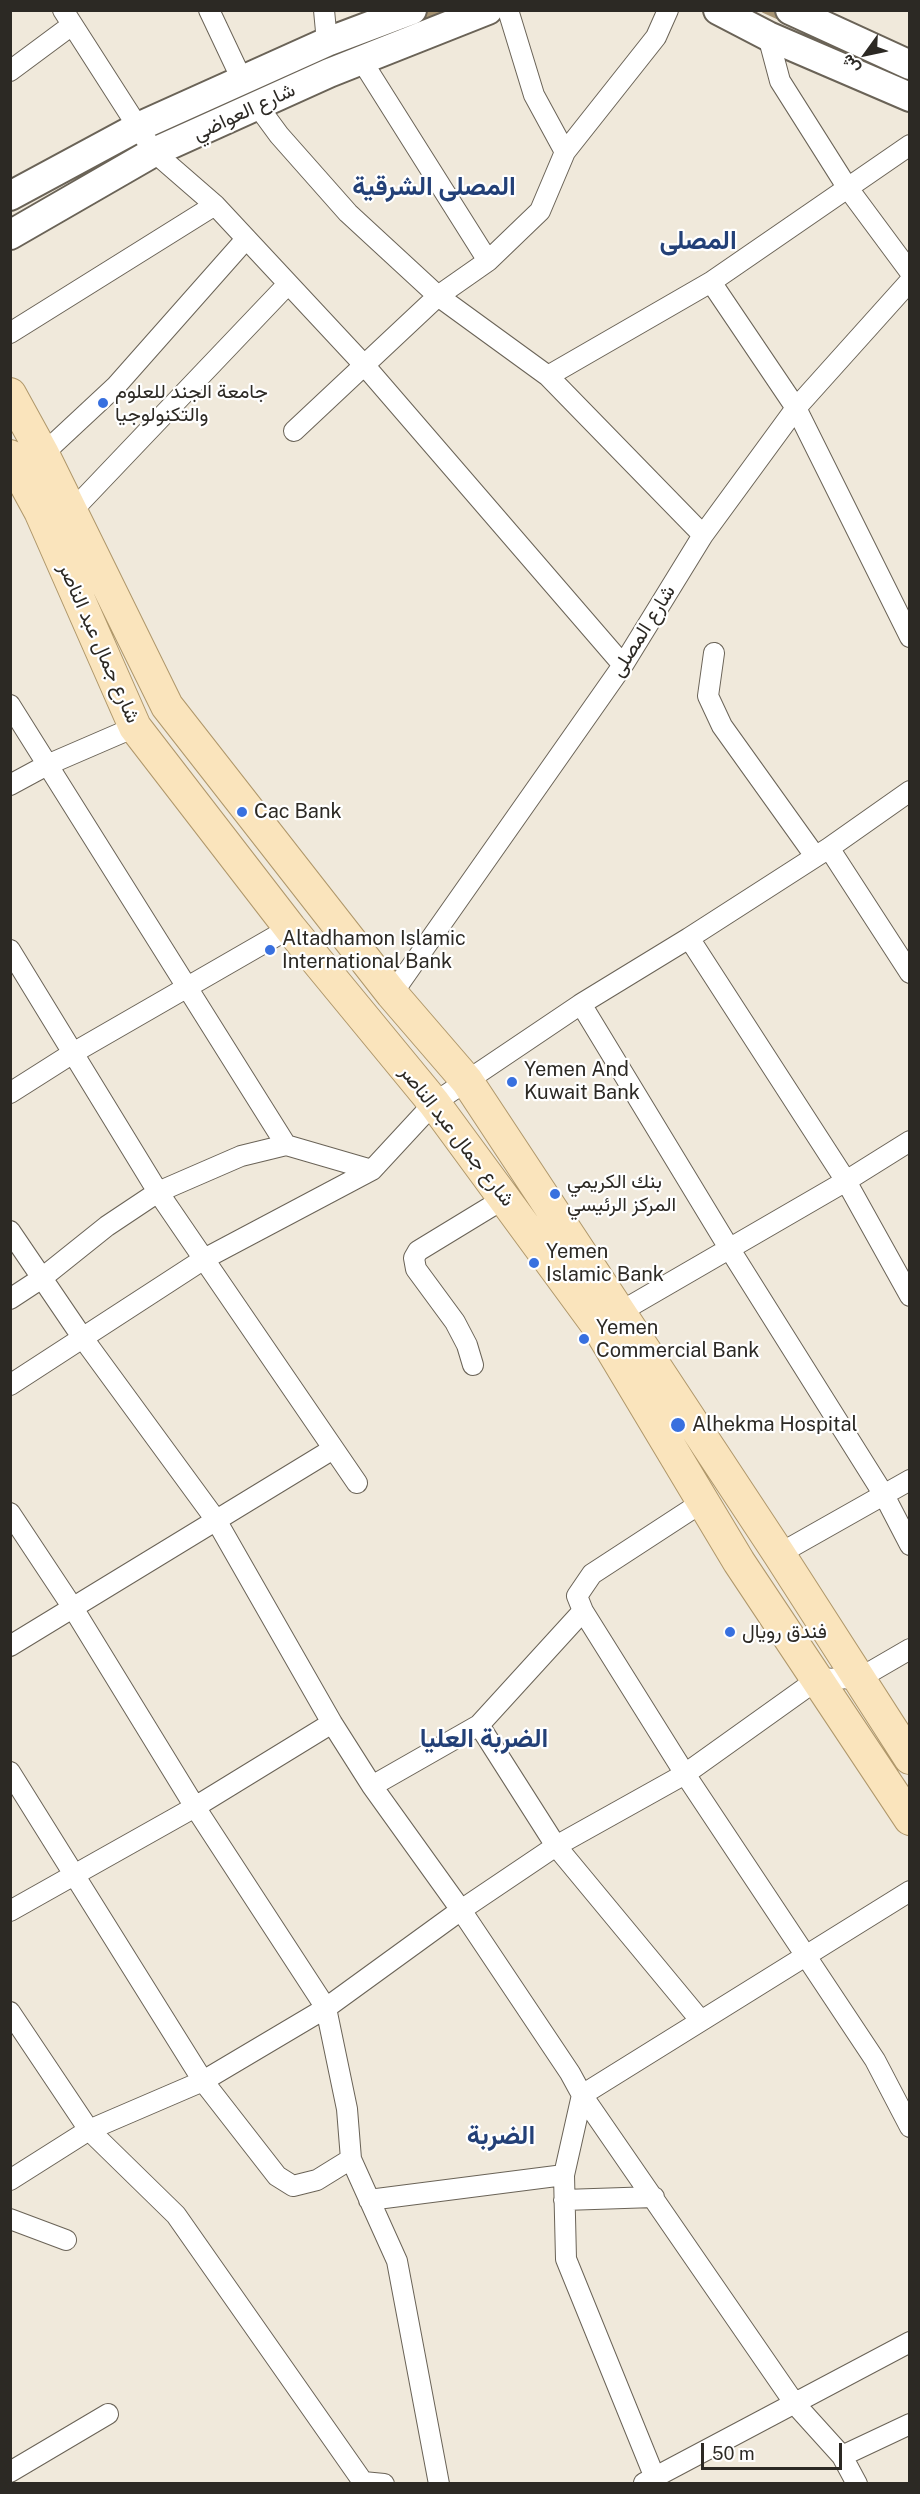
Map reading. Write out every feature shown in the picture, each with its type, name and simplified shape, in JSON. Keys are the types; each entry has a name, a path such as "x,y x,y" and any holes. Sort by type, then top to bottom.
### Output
{"main road":[{"name":"شارع العواضي","path":"10,235 154,152 181,142 327,42 412,10"},
{"name":"شارع العواضي","path":"10,196 138,127 250,93 329,73 488,10"},
{"path":"718,10 768,36 909,96"},
{"path":"790,10 909,64"},
{"name":"شارع جمال عبد الناصر","path":"10,394 43,454 70,513 167,706 392,994 467,1081 860,1678 909,1758"},
{"name":"شارع جمال عبد الناصر","path":"10,456 40,511 135,727 291,928 434,1103 597,1325 740,1562 909,1819"}],"street":[{"path":"209,10 250,93 279,135 348,213 438,296 548,376 703,535"},
{"path":"324,10 327,42"},
{"path":"508,10 534,95 564,152"},
{"path":"294,431 438,296 488,261 540,211 564,152 656,37 668,10"},
{"path":"10,71 68,18 154,152 215,205 365,366 622,665"},
{"path":"768,36 780,81 847,187 909,272"},
{"path":"362,61 488,261"},
{"path":"548,376 711,282 909,145"},
{"path":"10,333 215,205"},
{"path":"43,454 116,386 246,239"},
{"name":"شارع المصلى","path":"392,994 622,665 703,535 796,408 909,281"},
{"path":"711,282 796,408 905,615 909,637"},
{"path":"70,513 288,284"},
{"path":"714,653 708,696 722,726 822,852 909,973"},
{"path":"10,705 286,1145"},
{"path":"10,784 47,765 135,727"},
{"path":"10,1385 204,1259 372,1170 434,1103 581,1004 822,852 909,791"},
{"path":"10,1093 73,1053 291,928"},
{"path":"688,938 846,1181 909,1296"},
{"path":"10,950 158,1192 357,1483"},
{"path":"581,1004 729,1248 884,1495 909,1545"},
{"path":"620,1312 846,1181 909,1141"},
{"path":"10,1299 42,1278 107,1226 158,1192 241,1156 286,1145 372,1170"},
{"path":"473,1365 467,1345 455,1322 416,1269 414,1258 418,1251 505,1198"},
{"path":"10,1231 82,1337 216,1520 332,1722 372,1786 461,1910 570,2073 582,2095 795,2404 842,2456 857,2484"},
{"path":"10,1646 333,1449"},
{"path":"779,1554 909,1480"},
{"path":"704,1501 592,1574 577,1596 583,1611 685,1774 875,2060 909,2127"},
{"path":"10,1513 74,1608 195,1807 326,2008 347,2109 351,2159 397,2262 439,2484"},
{"path":"372,1786 479,1725 583,1611"},
{"path":"10,2180 89,2130 203,2081 326,2008 461,1910 556,1846 685,1774 818,1679 860,1678 909,1649"},
{"path":"10,1911 195,1807 332,1722"},
{"path":"479,1725 556,1846 701,2021"},
{"path":"10,1772 203,2081 277,2176 293,2186 317,2180 351,2159"},
{"path":"909,1891 582,2095 564,2175 566,2259 649,2481 909,2342"},
{"path":"10,2012 89,2130 176,2215 361,2483 384,2484"},
{"path":"369,2200 564,2175"},
{"path":"564,2200 654,2197"},
{"path":"10,2219 66,2240"},
{"path":"10,2472 108,2414"},
{"path":"842,2456 909,2424"}],"waterway":[{"path":"417,20 439,10"},
{"path":"764,10 784,19"}],"place":[{"name":"جامعة الجند للعلوم والتكنولوجيا","path":"103,403"},
{"name":"Cac Bank","path":"242,812"},
{"name":"Altadhamon Islamic International Bank","path":"270,950"},
{"name":"Yemen And Kuwait Bank","path":"512,1082"},
{"name":"بنك الكريمي المركز الرئيسي","path":"555,1194"},
{"name":"Yemen Islamic Bank","path":"534,1263"},
{"name":"Yemen Commercial Bank","path":"584,1339"},
{"name":"Alhekma Hospital","path":"678,1425"},
{"name":"فندق رويال","path":"730,1632"}],"district":[{"name":"المصلى الشرقية","path":"434,187"},
{"name":"المصلى","path":"698,241"},
{"name":"الضربة العليا","path":"484,1739"},
{"name":"الضربة","path":"501,2136"}]}
